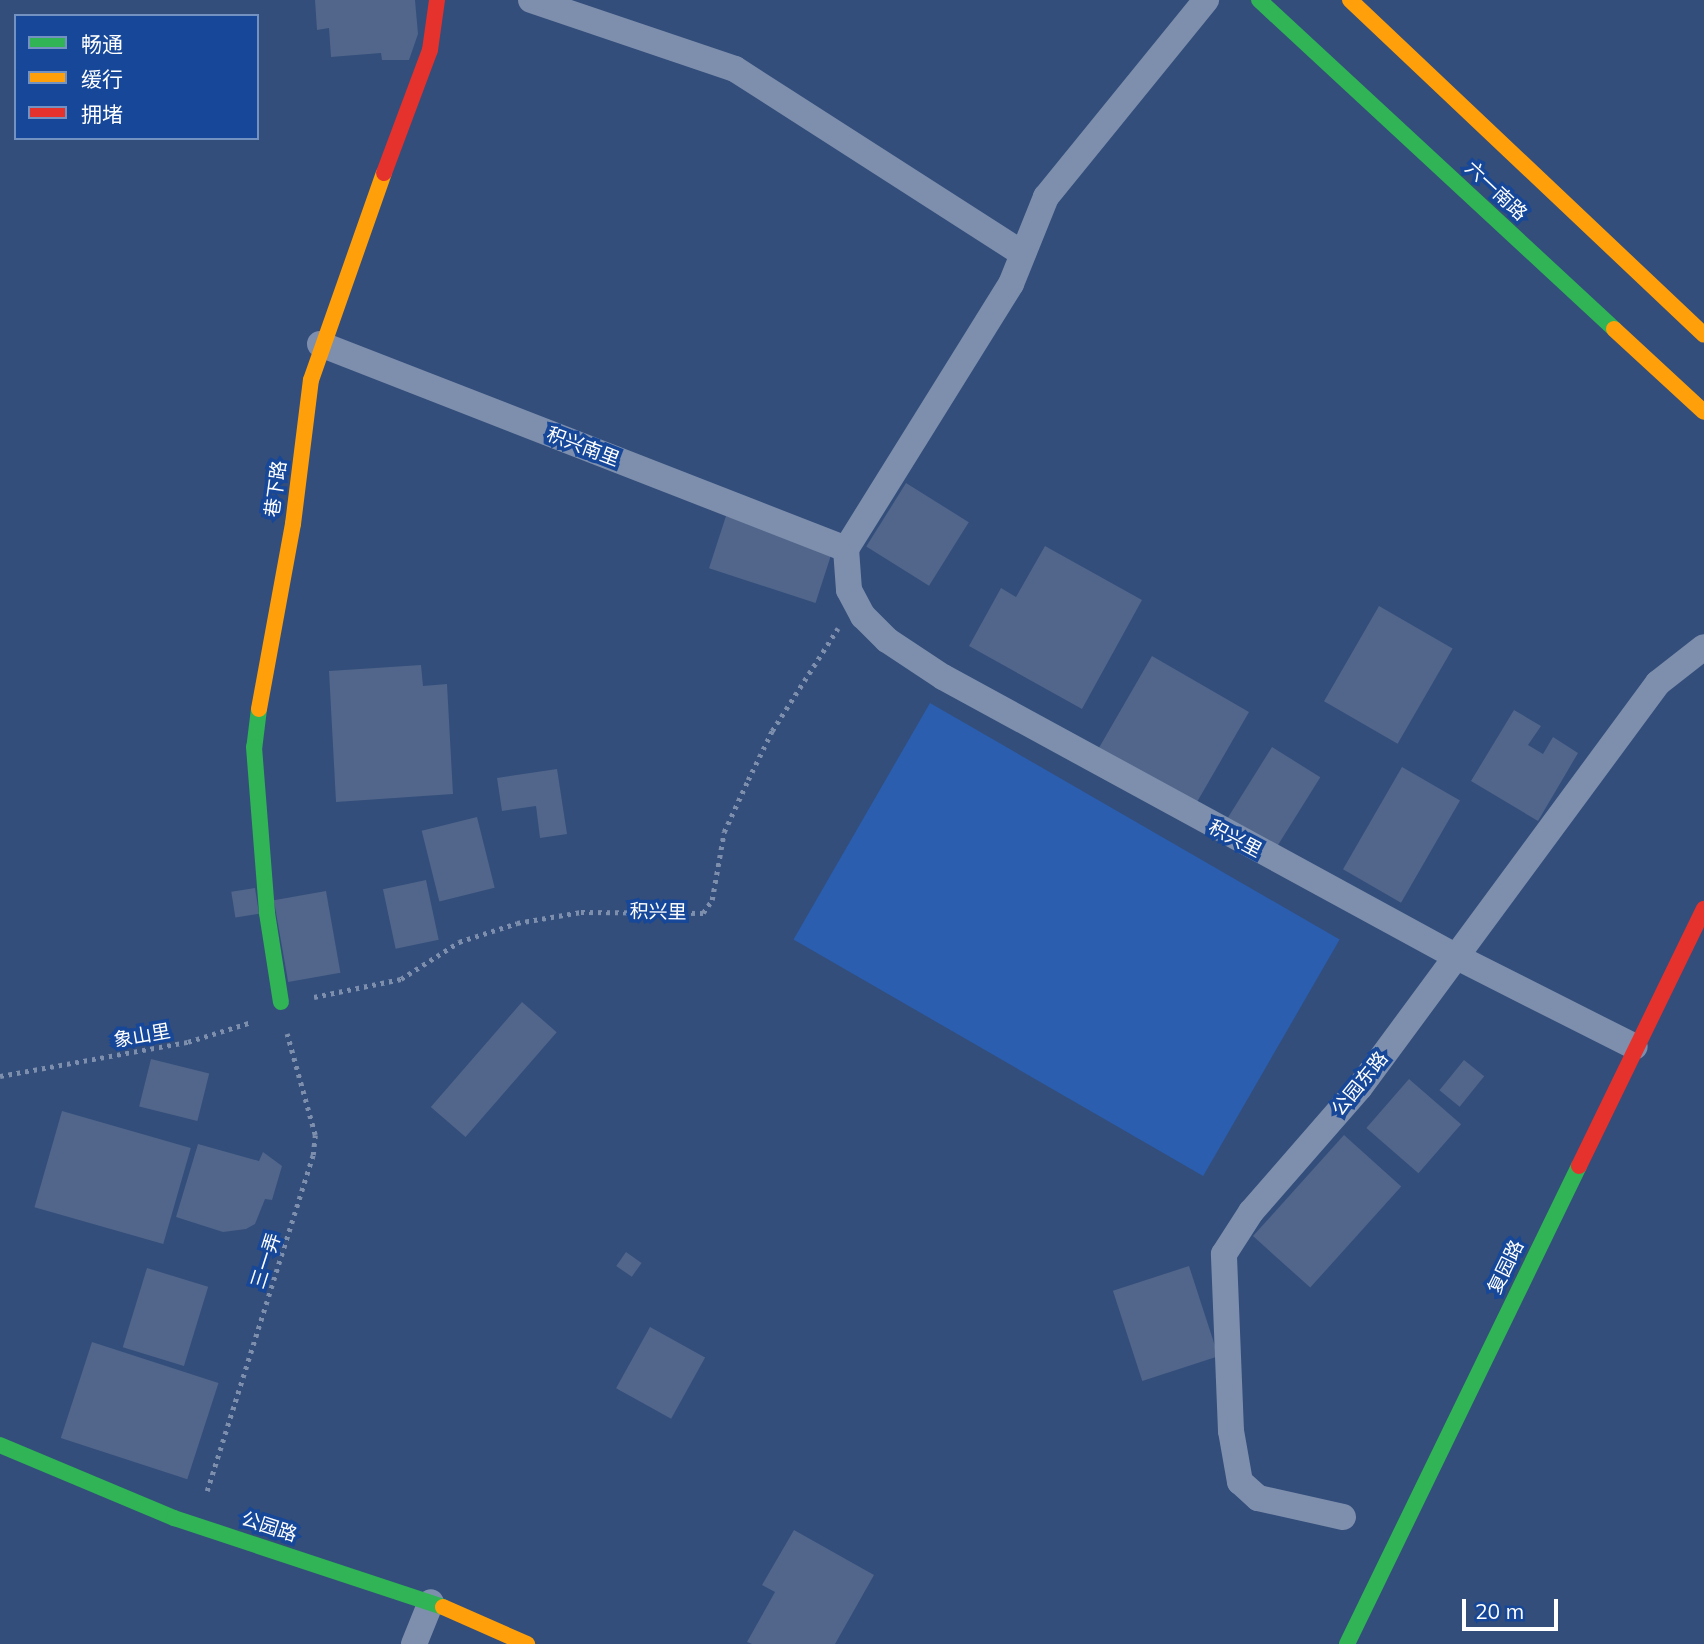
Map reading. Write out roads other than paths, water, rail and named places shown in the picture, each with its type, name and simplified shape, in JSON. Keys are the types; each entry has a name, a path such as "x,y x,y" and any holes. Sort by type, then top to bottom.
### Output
{"main road":[{"name":"巷下路","path":"281,1002 267,913 255,726 293,524 311,380 320,344 430,51 438,0"},
{"name":"六一南路","path":"1259,0 1704,412"},
{"name":"六一南路","path":"1350,0 1704,335"},
{"path":"1668,378 1698,428"},
{"name":"复园路","path":"1347,1644 1704,909"},
{"name":"公园路","path":"0,1445 196,1525 431,1602 527,1644"}],"street":[{"path":"531,0 735,69 1023,254"},
{"path":"846,549 1011,284 1046,197 1206,0"},
{"name":"积兴南里","path":"320,344 846,549"},
{"name":"积兴里","path":"846,549 855,603 887,640 943,677 1457,957 1635,1047"},
{"name":"公园东路","path":"1343,1517 1258,1498 1240,1482 1231,1432 1224,1254 1251,1212 1360,1087 1658,683 1704,648"},
{"path":"414,1644 431,1602"}]}
